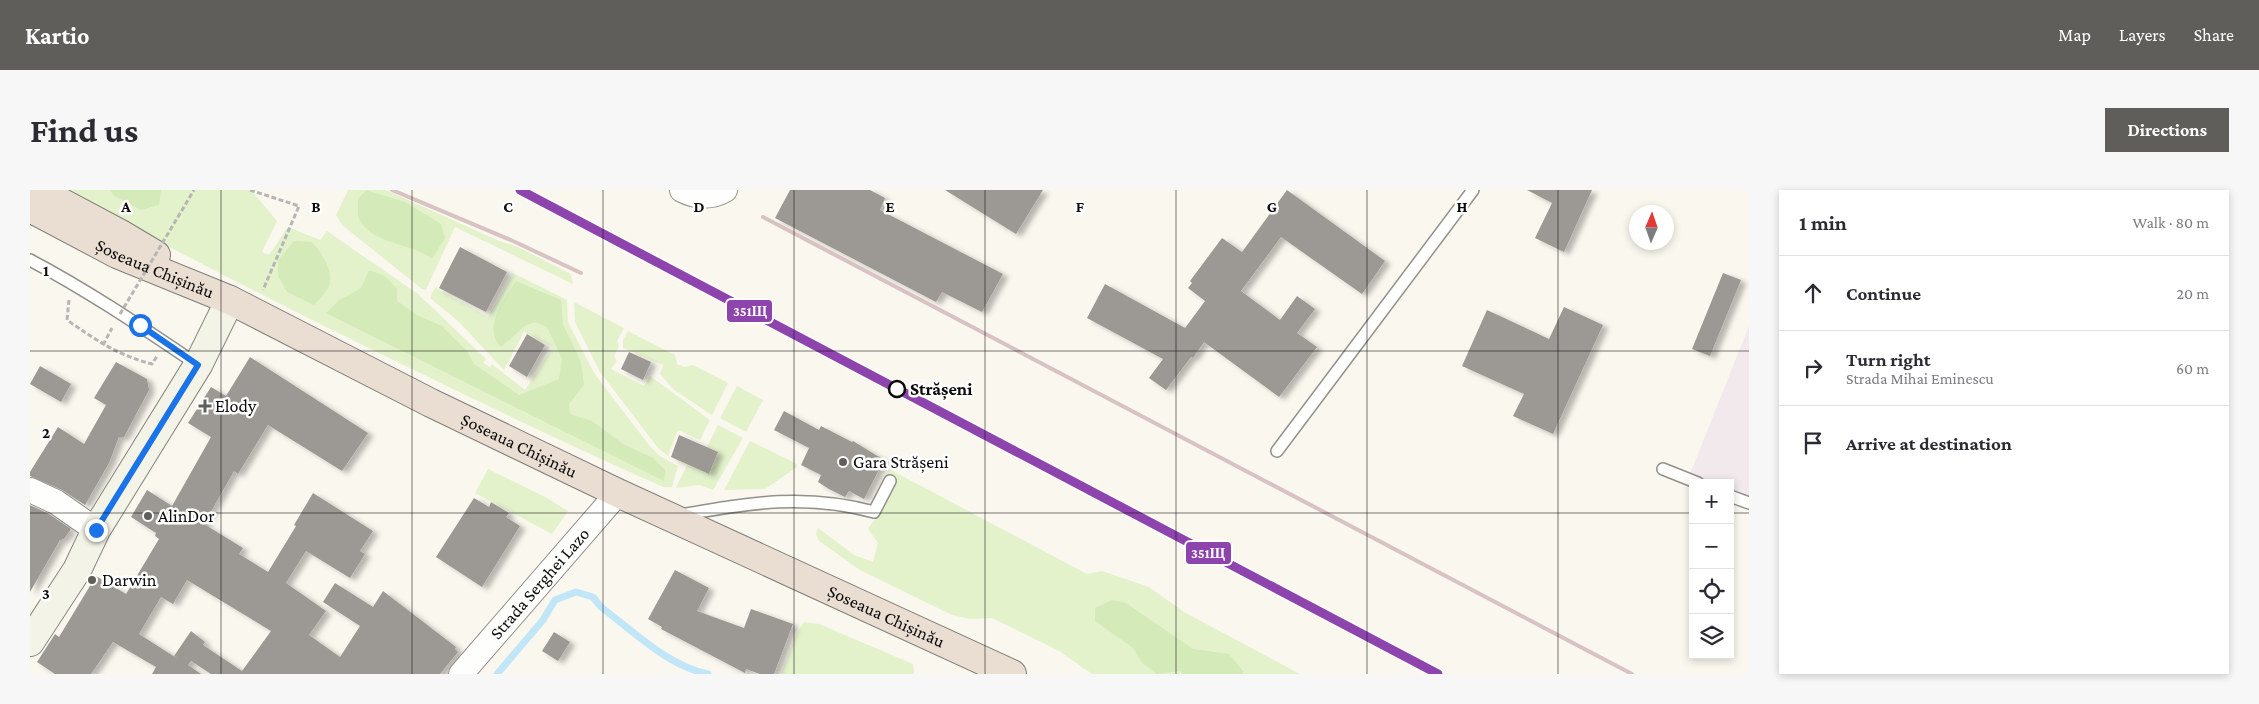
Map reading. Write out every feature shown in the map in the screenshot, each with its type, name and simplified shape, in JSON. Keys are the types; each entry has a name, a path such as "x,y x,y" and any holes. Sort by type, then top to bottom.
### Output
{"highway":[{"path":"38,190 119,233 235,303"},
{"name":"Șoseaua Chișinău","path":"30,208 117,254 235,303 431,403 618,492 1012,674"}],"main road":[{"path":"30,642 77,570 96,530 235,303"}],"street":[{"path":"682,190 706,196 725,190"},
{"path":"30,490 56,502 96,530"},
{"name":"Strada Serghei Lazo","path":"461,674 618,492"}],"lane":[{"path":"1277,451 1473,190"},
{"path":"30,260 71,282 198,365"},
{"path":"1663,469 1689,479"},
{"path":"671,516 770,501 848,505 874,512 890,482"},
{"path":"1734,497 1749,503"}],"path":[{"path":"120,314 194,190"},
{"path":"235,303 298,206 250,190"},
{"path":"68,320 103,345 128,358 152,364 165,342"},
{"path":"103,345 115,323"}],"shaded area":[{"path":"1749,326 1749,509 1734,503 1734,479 1689,479 1689,484 1686,484"}],"green space":[{"path":"62,190 251,190 277,221 262,252 269,255 288,227 320,240 327,231 418,294 486,359 483,363 490,367 492,364 525,390 553,347 524,332 504,370 458,321 430,298 435,287 488,317 513,273 567,300 568,322 594,373 649,445 660,456 678,466 672,487 663,487 435,381 210,268"},
{"path":"110,190 161,190 159,205 141,210 113,195"},
{"path":"348,190 386,190 497,240 518,247 571,274 573,284 455,227 426,290 422,289 342,225 336,215"},
{"path":"366,190 405,202 441,224 445,238 432,259 414,249 383,239 366,228 359,219 358,199"},
{"path":"294,241 312,242 327,264 330,284 314,305 287,292 278,276 278,260"},
{"path":"369,270 385,276 397,289 397,301 417,315 442,326 467,351 474,364 519,395 559,379 562,359 547,327 535,322 525,326 501,347 494,331 497,313 516,281 561,300 563,324 581,362 584,385 569,404 570,414 592,421 623,444 653,458 665,470 664,481 326,313 338,301 361,288"},
{"path":"574,302 624,328 617,341 619,347 614,356 617,361 611,369 644,386 650,376 710,420 700,440 678,430 668,456 658,448 600,372 575,322"},
{"path":"628,331 675,355 677,364 684,367 693,365 728,383 712,415 674,390 660,374 663,365 623,348 623,340"},
{"path":"737,386 763,400 746,432 720,418"},
{"path":"718,425 743,438 713,490 699,485 676,488 687,465 709,473 718,452 707,447"},
{"path":"750,441 797,464 797,467 765,489 724,490"},
{"path":"488,469 547,498 568,511 552,534 475,493"},
{"path":"889,469 1087,574 1102,571 1149,587 1184,612 1300,674 1092,674 1059,651 992,618 971,619 952,615 860,570 819,541 816,534 818,528 854,555 873,562 878,543 868,529 880,511 870,504"},
{"path":"1112,600 1126,603 1193,649 1229,654 1243,671 1243,674 1183,674 1180,671 1157,674 1142,663 1133,648 1095,621 1095,608"},
{"path":"804,622 819,624 913,664 914,674 781,674 796,635"}],"building":[{"path":"790,190 870,190 885,198 880,210 1003,274 982,312 942,292 936,302 775,218"},
{"path":"945,190 1043,190 1016,234"},
{"path":"1287,190 1385,261 1362,294 1281,237 1241,291 1280,320 1297,296 1315,309 1297,333 1317,347 1279,397 1204,342 1166,390 1149,378 1163,359 1087,318 1105,284 1185,328 1205,301 1188,288 1192,283 1190,281 1222,238 1242,252"},
{"path":"1527,190 1592,190 1564,252 1535,238 1552,203"},
{"path":"460,247 507,272 486,312 439,288"},
{"path":"1723,273 1741,280 1710,356 1692,349"},
{"path":"1564,307 1603,325 1553,434 1513,416 1524,394 1462,366 1487,310 1549,339"},
{"path":"527,334 545,345 527,377 509,366"},
{"path":"629,352 651,362 643,380 621,369"},
{"path":"250,357 368,433 342,471 268,425 238,474 234,471 204,524 243,548 239,554 268,572 296,526 294,525 313,493 373,531 360,551 365,554 350,578 306,551 286,583 326,611 309,635 340,657 360,626 323,602 335,583 373,607 383,591 456,647 455,649 458,652 440,674 211,674 191,661 188,665 201,674 152,674 156,667 113,642 91,674 55,674 37,662 55,634 59,637 96,576 126,594 159,539 155,536 156,533 131,517 147,490 172,506 211,437 188,423 211,387 226,396","holes":["187,580 271,631 242,671 203,645 205,642 191,631 174,656 178,659 139,634 161,597 173,604"]},
{"path":"116,362 147,379 149,390 124,437 119,437 109,463 85,505 62,490 30,476 30,472 58,427 84,444 106,405 94,398"},
{"path":"40,366 71,384 61,402 30,384"},
{"name":"Gara Strășeni","path":"784,411 819,430 821,426 853,441 884,460 864,499 849,491 845,497 829,489 818,482 821,475 801,465 809,448 774,430"},
{"path":"679,435 718,452 709,474 671,457"},
{"path":"474,498 489,507 491,502 509,513 506,517 520,526 482,587 436,557"},
{"path":"30,505 49,514 71,529 64,539 60,540 30,592"},
{"path":"675,570 709,588 697,611 744,628 751,609 793,624 774,674 760,674 746,669 745,673 661,629 662,627 648,619"},
{"path":"554,632 570,642 558,661 542,651"}],"waterway":[{"path":"497,674 543,620 555,600 576,592 593,597 601,607 665,656 693,670 708,674"}],"railway":[{"path":"392,190 513,241 581,273"},
{"path":"763,217 1632,674"}],"transit line":[{"name":"351Щ","path":"520,190 1438,674"}],"place":[{"name":"Strășeni","path":"897,389"},
{"name":"Elody","path":"205,406"},
{"name":"Gara Strășeni","path":"843,462"},
{"name":"AlinDor","path":"148,516"},
{"name":"Darwin","path":"92,580"}],"route":[{"path":"96,530 198,365 140,325"}]}
